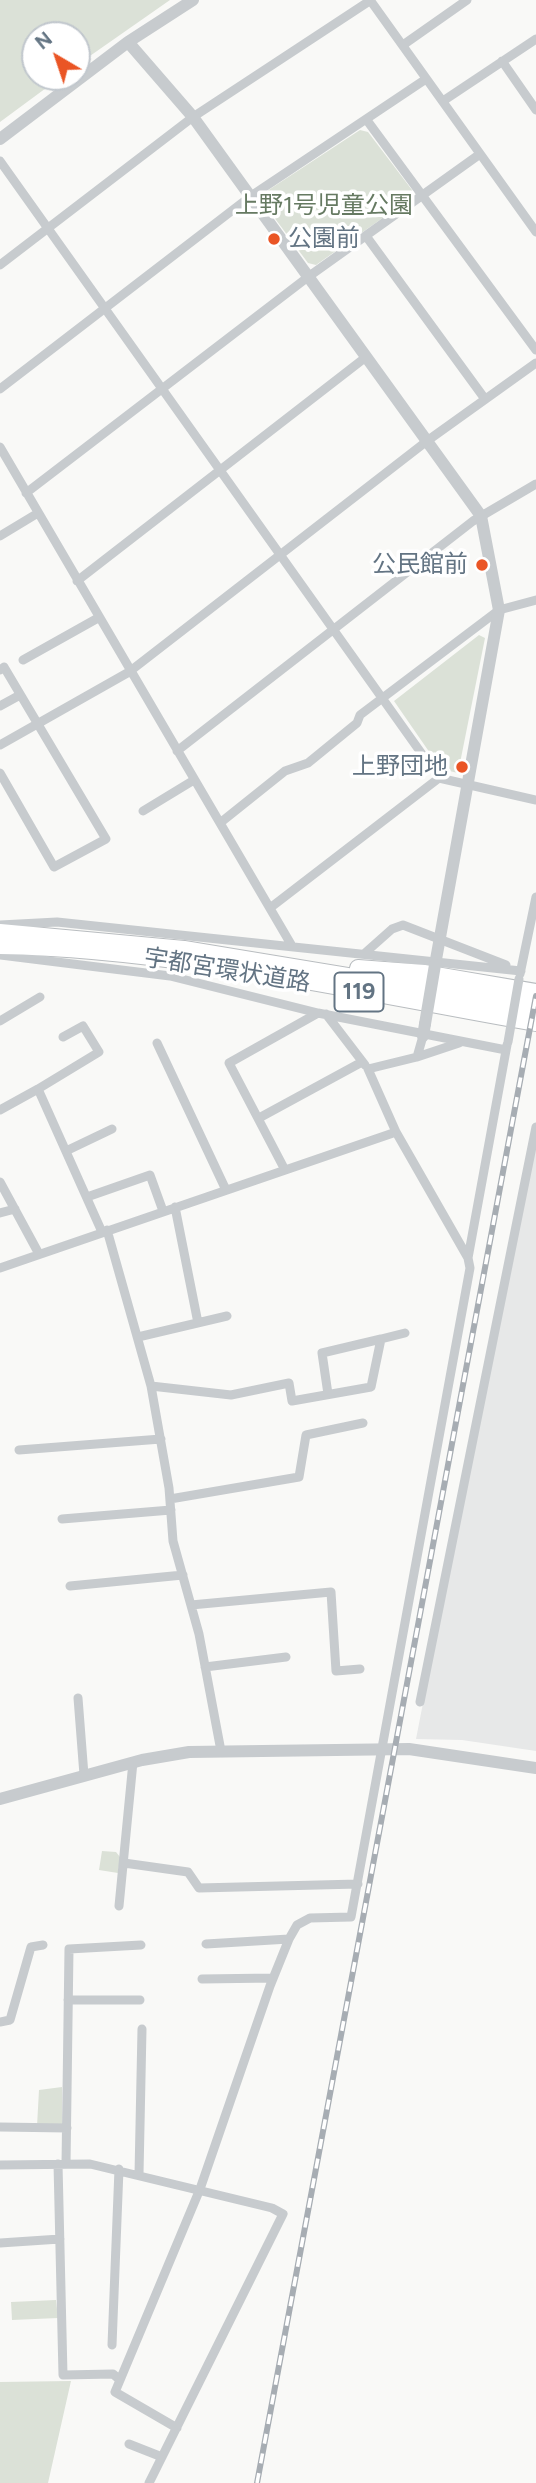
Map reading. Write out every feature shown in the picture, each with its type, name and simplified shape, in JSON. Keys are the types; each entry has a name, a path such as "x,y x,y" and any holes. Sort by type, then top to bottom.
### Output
{"highway":[{"name":"宇都宮環状道路","path":"0,932 184,949 536,1007"},
{"name":"宇都宮環状道路","path":"0,946 36,947 182,963 536,1023"},
{"path":"182,963 265,986 536,1032"},
{"path":"282,964 424,973 536,992"}],"street":[{"path":"0,139 128,42 193,0"},
{"path":"0,265 193,117 370,0 536,232"},
{"path":"403,45 467,0"},
{"path":"443,101 536,39"},
{"path":"128,42 193,117 481,516 499,610 469,787 417,1057"},
{"path":"502,61 536,110"},
{"path":"0,389 251,196 426,79"},
{"path":"366,119 536,350"},
{"path":"26,493 308,277 480,154"},
{"path":"0,161 439,778 469,787 536,800"},
{"path":"366,236 485,399"},
{"path":"77,581 366,358"},
{"path":"0,744 129,672 426,441 536,363"},
{"path":"0,447 129,672 292,946"},
{"path":"177,751 481,516 536,484"},
{"path":"0,536 38,513"},
{"path":"219,823 285,771 308,763 356,723 360,715 499,610 536,600"},
{"path":"23,660 98,618"},
{"path":"0,670 4,667 106,839 54,867 0,773"},
{"path":"0,706 20,695"},
{"path":"270,908 439,778"},
{"path":"143,811 194,780"},
{"path":"468,1258 536,897"},
{"path":"0,925 57,922 365,953 520,975"},
{"path":"365,953 397,926 410,927 520,975"},
{"path":"0,955 170,976 322,1013 424,1030 461,1042 507,1046"},
{"path":"0,1021 40,998"},
{"path":"177,2427 115,2392 201,2189 273,1978 289,1939 297,1924 310,1918 351,1917 470,1268 468,1258 396,1132 365,1065 322,1013"},
{"path":"285,1170 229,1063 322,1013"},
{"path":"0,1110 99,1052 83,1026 64,1037"},
{"path":"259,1118 365,1065 417,1057 461,1042"},
{"path":"157,1043 226,1190"},
{"path":"38,1088 105,1231 152,1386 173,1541 191,1605 221,1751"},
{"path":"420,1702 536,1127"},
{"path":"66,1151 112,1129"},
{"path":"0,1268 396,1132"},
{"path":"87,1197 150,1175 163,1211"},
{"path":"0,1182 39,1254"},
{"path":"175,1207 198,1323"},
{"path":"0,1213 15,1209"},
{"path":"138,1337 227,1316"},
{"path":"328,1394 322,1353 405,1332"},
{"path":"152,1386 231,1395 289,1383 292,1401 371,1387 381,1339"},
{"path":"62,1519 170,1505 299,1477 306,1435 363,1423"},
{"path":"19,1450 161,1439"},
{"path":"70,1586 183,1575"},
{"path":"191,1605 331,1592 336,1671 360,1669"},
{"path":"205,1667 286,1657"},
{"path":"78,1698 85,1775"},
{"path":"0,1799 133,1762 189,1752 409,1749 536,1768"},
{"path":"119,1906 133,1762"},
{"path":"124,1863 188,1872 199,1888 358,1884"},
{"path":"206,1944 289,1939"},
{"path":"0,2022 10,2020 31,1947 43,1945"},
{"path":"120,2380 113,2374 63,2375 60,2239 62,2164 67,2128 69,1949 141,1945"},
{"path":"202,1979 273,1978"},
{"path":"68,2000 140,2000"},
{"path":"139,2174 142,2029"},
{"path":"0,2127 67,2128"},
{"path":"0,2165 90,2164 119,2169 272,2208 283,2214 149,2483"},
{"path":"112,2345 119,2169"},
{"path":"0,2243 60,2239"},
{"path":"129,2444 162,2457"}],"shaded area":[{"path":"536,1122 536,1751 462,1740 416,1739"}],"green space":[{"path":"0,0 170,0 91,55 91,21 21,21 21,91 42,91 0,122"},
{"name":"上野1号児童公園","path":"360,130 368,132 412,190 411,198 316,265 308,263 262,201 264,193"},
{"path":"479,635 485,638 458,773 441,769 394,701"},
{"path":"102,1851 116,1852 120,1857 118,1873 99,1870"},
{"path":"62,2087 62,2126 37,2126 39,2090"},
{"path":"56,2300 58,2318 12,2320 11,2302"},
{"path":"71,2381 48,2483 0,2483 0,2382"}],"railway":[{"path":"257,2483 536,996"}],"place":[{"name":"公園前","path":"274,239"},
{"name":"公民館前","path":"482,565"},
{"name":"上野団地","path":"462,767"}]}
